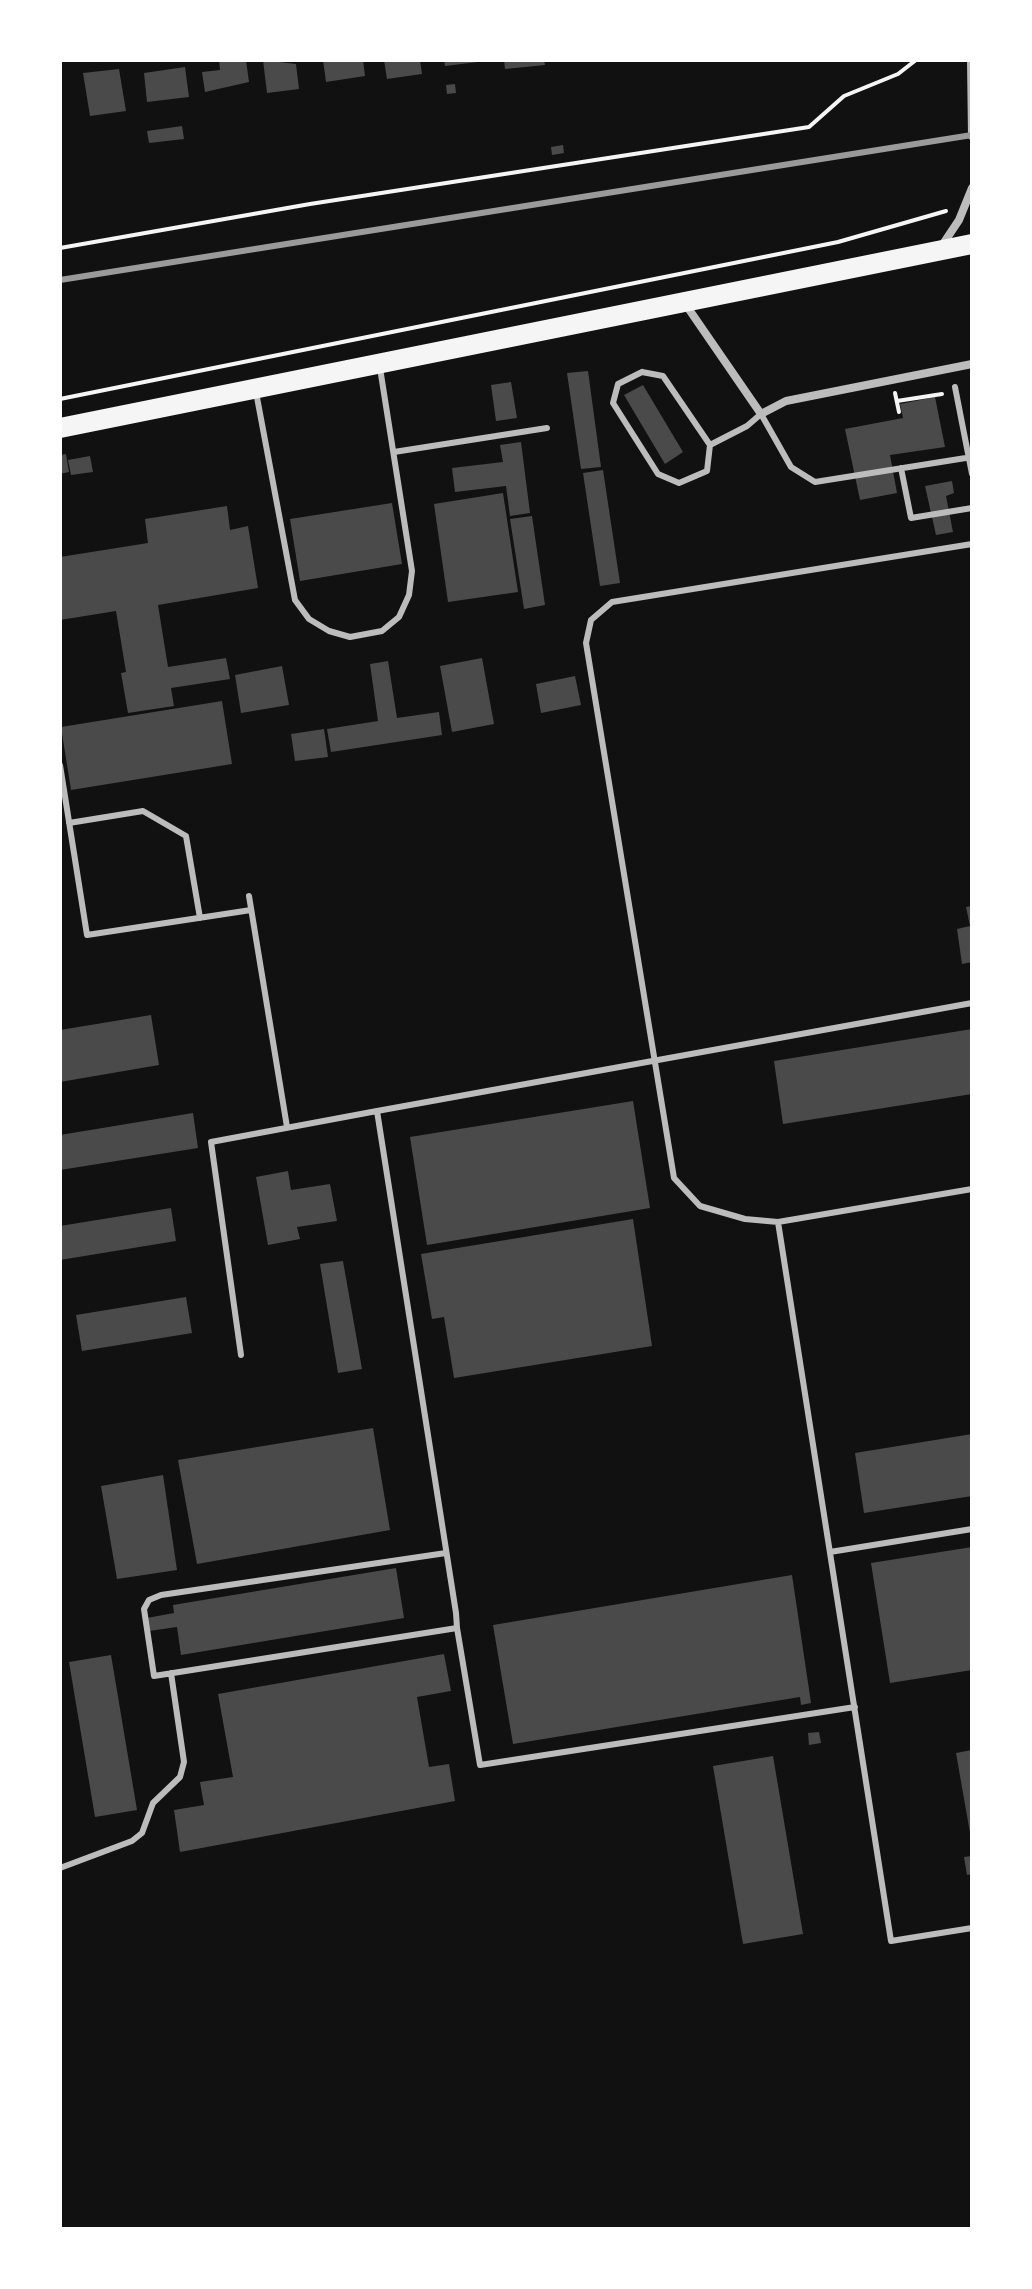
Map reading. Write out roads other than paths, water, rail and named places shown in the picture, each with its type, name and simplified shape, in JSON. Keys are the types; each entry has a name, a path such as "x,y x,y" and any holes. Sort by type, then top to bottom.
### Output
{"main road":[{"path":"60,428 972,244"}],"street":[{"path":"971,60 972,136"},
{"path":"939,251 959,220 972,188"},
{"path":"686,304 761,414 786,401 972,364"}],"lane":[{"path":"255,389 290,586 309,619 329,631 350,637 382,631 399,617 409,595 412,571 379,364"},
{"path":"642,372 663,376 710,445 707,471 679,483 658,474 613,403 618,384 642,372"},
{"path":"955,389 972,474"},
{"path":"710,445 747,426 761,414 791,467 815,482 970,457"},
{"path":"394,452 547,428"},
{"path":"901,468 911,518 972,508"},
{"path":"972,544 612,602 591,620 586,643 674,1178 700,1206 745,1219 778,1222 972,1189"},
{"path":"60,765 87,935 251,910"},
{"path":"69,823 143,811 186,836 200,918"},
{"path":"249,896 287,1127"},
{"path":"241,1355 211,1142 652,1059 972,1003"},
{"path":"377,1111 480,1765 855,1707"},
{"path":"778,1222 891,1941 972,1928"},
{"path":"830,1552 972,1529"},
{"path":"446,1553 161,1595 149,1600 144,1609 154,1676 457,1628"},
{"path":"60,1868 132,1841 142,1833 153,1803 180,1777 184,1762 171,1673"}],"railway":[{"path":"60,280 972,135"}]}
